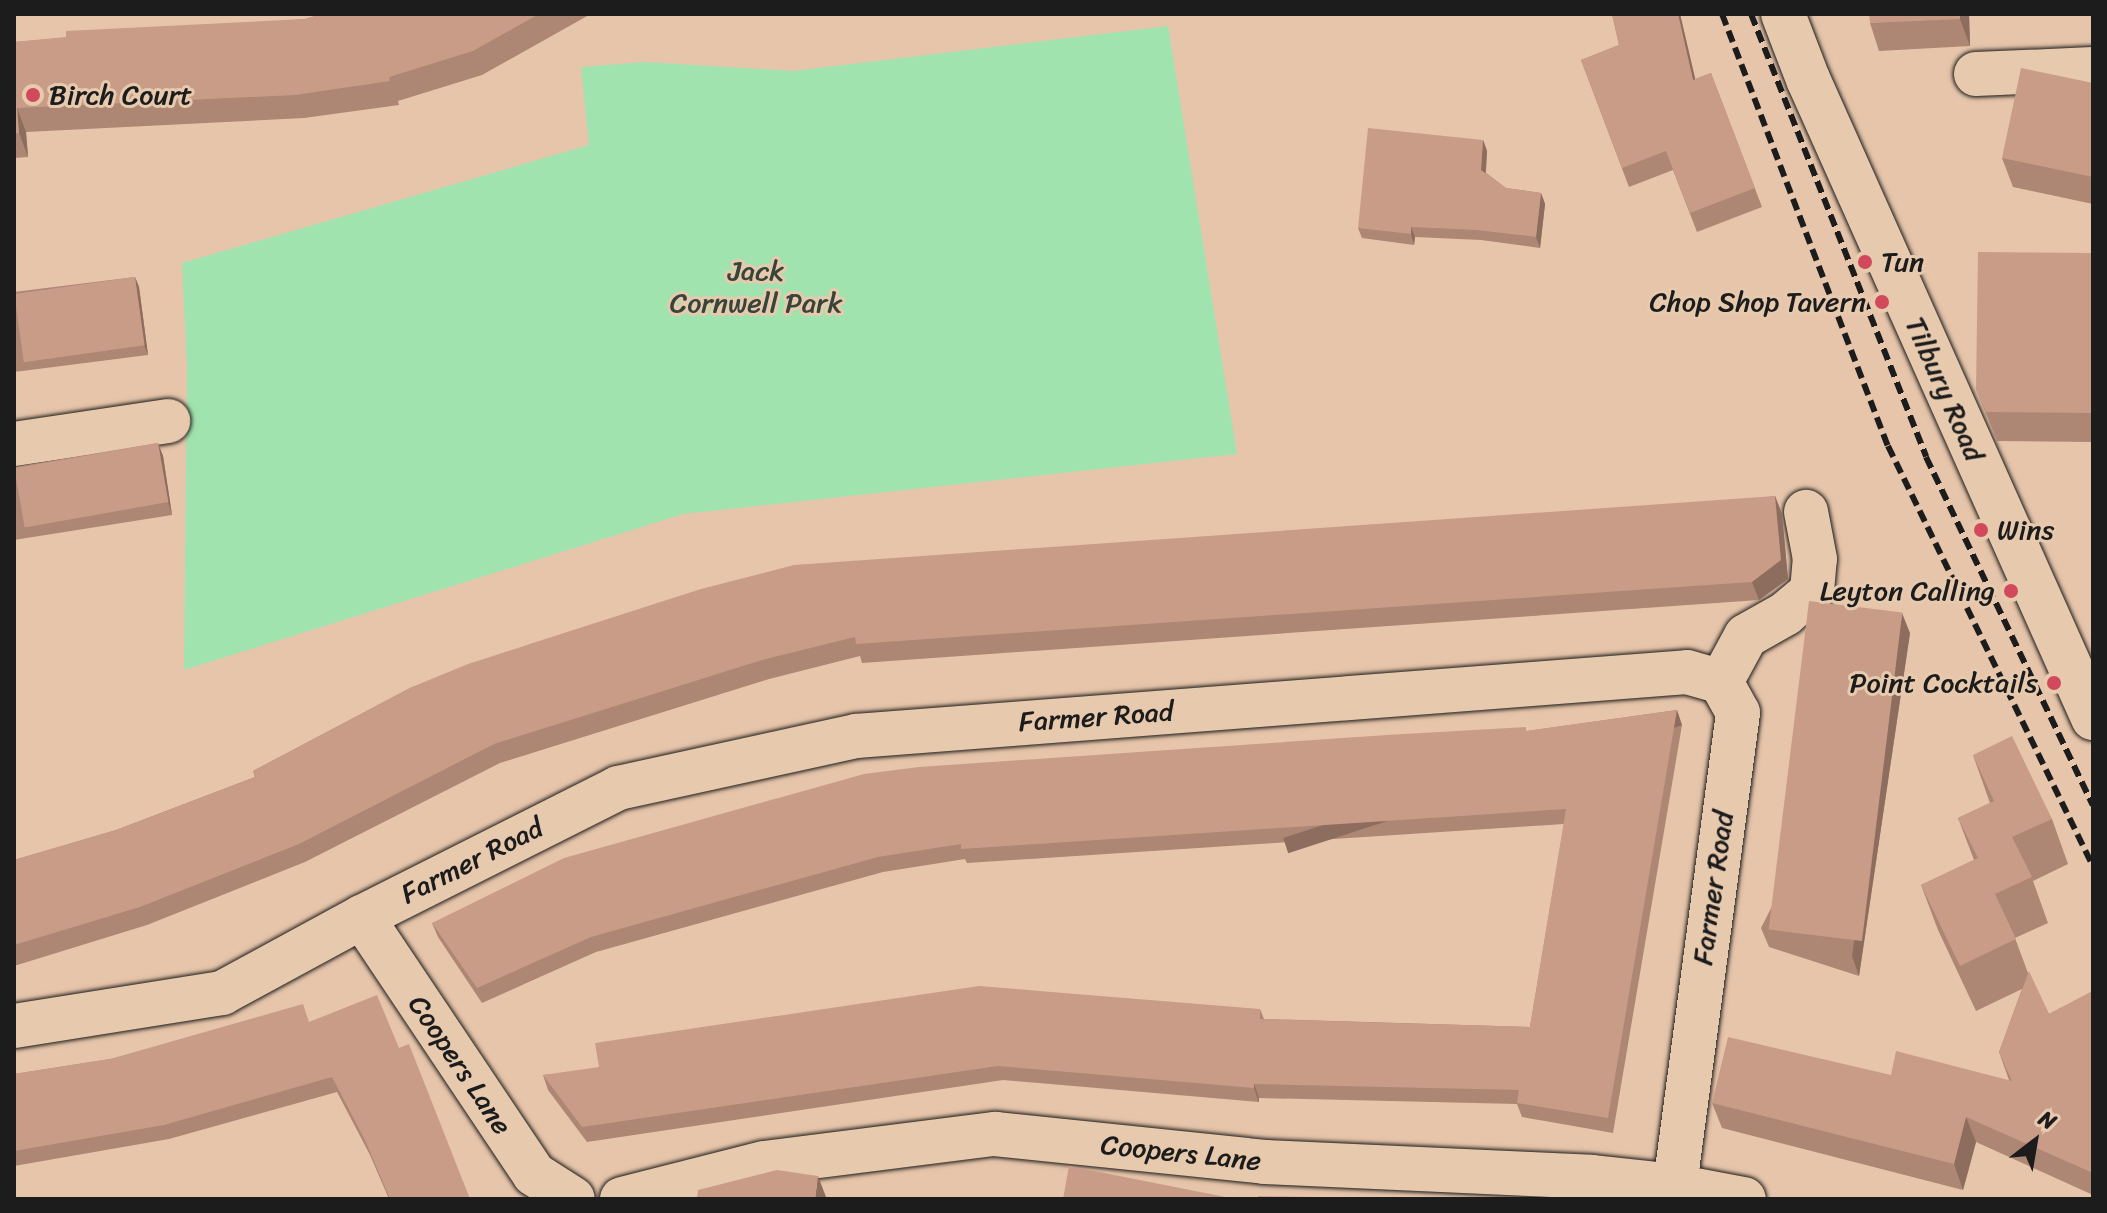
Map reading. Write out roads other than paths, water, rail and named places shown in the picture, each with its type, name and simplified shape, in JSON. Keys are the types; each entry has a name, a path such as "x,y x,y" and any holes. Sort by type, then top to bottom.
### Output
{"street":[{"name":"Tilbury Road","path":"1783,14 1808,79 2093,718"},
{"path":"1976,74 2093,69"},
{"path":"14,444 168,421"},
{"path":"1721,682 1746,636 1785,614 1812,591 1815,559 1806,512"},
{"name":"Farmer Road","path":"14,1026 222,993 362,917 618,788 856,736 1687,672 1721,682 1738,713 1675,1186"},
{"name":"Coopers Lane","path":"362,917 534,1174 573,1199"},
{"name":"Coopers Lane","path":"622,1199 764,1163 995,1134 1265,1162 1590,1188 1675,1186 1744,1199"}],"railway":[{"path":"1722,14 1888,446 2093,866"},
{"path":"1751,14 1926,457 2093,805"}],"place":[{"name":"Birch Court","path":"33,95"},
{"name":"Tun","path":"1865,262"},
{"name":"Chop Shop Tavern","path":"1882,302"},
{"name":"Wins","path":"1981,530"},
{"name":"Leyton Calling","path":"2011,591"},
{"name":"Point Cocktails","path":"2054,683"}],"park label":[{"name":"Jack Cornwell Park","path":"756,287"}]}
